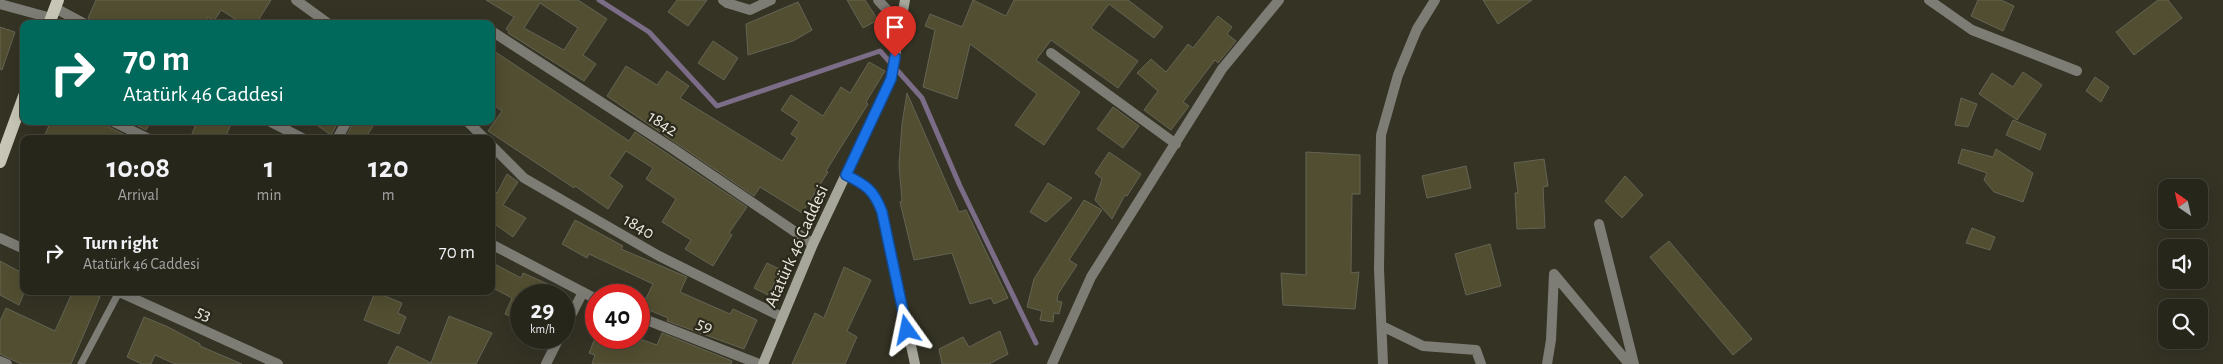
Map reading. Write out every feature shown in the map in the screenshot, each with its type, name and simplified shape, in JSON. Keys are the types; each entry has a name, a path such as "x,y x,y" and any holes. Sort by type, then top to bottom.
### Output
{"main road":[{"path":"0,162 20,107"}],"street":[{"path":"296,0 324,20"},
{"path":"722,0 750,10 770,0"},
{"path":"878,0 900,24"},
{"name":"Atatürk 46 Caddesi","path":"763,364 813,244 892,75 905,0"},
{"path":"1052,364 1091,277 1167,154 1176,144 1222,69 1279,0"},
{"path":"1383,364 1379,269 1381,135 1398,75 1417,29 1435,0"},
{"path":"1929,0 1972,30 2077,70"},
{"path":"0,4 53,13 73,20"},
{"name":"1842","path":"495,35 672,148 813,244"},
{"path":"1051,53 1176,144"},
{"path":"120,125 141,135"},
{"path":"277,125 296,135"},
{"path":"471,125 481,135"},
{"name":"1840","path":"495,149 524,178 659,256 782,317"},
{"path":"846,175 864,184 876,195 882,212 914,364"},
{"path":"1599,224 1634,364"},
{"path":"0,238 20,247"},
{"path":"495,246 583,292 575,308"},
{"path":"1546,364 1551,340 1554,274 1629,364"},
{"name":"53","path":"125,295 278,364"},
{"name":"59","path":"650,321 759,364"},
{"path":"1382,326 1423,346 1476,350 1481,364"},
{"path":"546,364 554,349"},
{"path":"0,361 7,364"}],"lane":[{"path":"81,364 116,295"}],"building":[{"path":"96,0 271,0 258,20 237,20 221,10 215,20 208,17 206,20 92,20 88,18"},
{"path":"486,0 578,0 607,19 583,55 596,64 584,81 508,33 509,31 506,29 514,17","holes":["540,3 578,28 564,50 524,28"]},
{"path":"677,0 707,0 688,26 668,12"},
{"path":"847,0 865,0 878,20 863,28"},
{"path":"973,0 1006,16 1014,0 1128,0 1163,27 1154,38 1109,4 1091,28 1138,61 1118,88 1051,40 1036,60 1080,92 1044,145 1015,125 1037,94 970,44 957,99 923,87 935,30 925,26 930,14 962,27"},
{"path":"1483,0 1532,0 1498,24"},
{"path":"1978,0 2001,0 2014,6 2003,31 1971,16"},
{"path":"2158,0 2168,0 2182,18 2134,55 2116,32"},
{"path":"798,2 812,30 793,41 748,55 746,24"},
{"path":"1218,16 1232,27 1227,34 1236,41 1218,63 1215,60 1183,102 1189,106 1171,130 1144,110 1158,91 1137,73 1151,59 1166,72 1188,44 1193,48"},
{"path":"0,27 15,32 2,70 0,69"},
{"path":"713,41 738,58 724,80 698,63"},
{"path":"495,52 629,141 635,132 747,207 729,233 732,235 713,266 685,249 691,240 662,222 676,199 646,179 653,168 626,151 609,176 623,186 608,209 488,131 492,125 495,125 495,121 502,111 495,106"},
{"path":"869,62 885,71 866,102 868,104 802,213 760,187 754,196 607,96 626,66 657,85 667,71 689,86 680,98 782,161 797,138 791,134 799,122 781,110 791,95 823,116 841,87 850,93"},
{"path":"2023,72 2042,85 2017,120 1979,94 1992,73 2013,87"},
{"path":"2095,77 2109,87 2101,102 2086,91"},
{"path":"907,93 959,212 966,210 1008,298 994,304 991,298 970,304 952,253 914,260 900,202 902,201 899,165 902,124"},
{"path":"1961,98 1977,104 1968,127 1955,125"},
{"path":"1113,107 1139,126 1123,148 1097,129"},
{"path":"2013,120 2046,134 2040,150 2006,135"},
{"path":"49,125 108,125 125,135 45,135"},
{"path":"136,125 149,125 146,130"},
{"path":"195,125 230,125 227,135 192,135"},
{"path":"317,125 337,125 331,135"},
{"path":"352,125 374,125 367,135 347,135"},
{"path":"1962,149 1993,157 1996,149 2033,173 2023,202 1994,192 1984,180 1987,173 1958,163"},
{"path":"1109,152 1141,174 1127,196 1125,195 1112,219 1095,200 1102,179 1095,173"},
{"path":"1306,152 1360,155 1360,194 1352,194 1351,273 1359,272 1355,309 1283,305 1281,273 1306,275"},
{"path":"1544,159 1548,186 1543,187 1545,228 1517,229 1515,193 1518,193 1514,163"},
{"path":"1466,166 1471,188 1427,198 1422,176"},
{"path":"507,174 518,182 503,205 526,218 513,237 495,224 495,192 497,193"},
{"path":"1625,176 1643,195 1622,218 1605,201"},
{"path":"1048,183 1072,198 1046,222 1030,212"},
{"path":"1084,200 1102,210 1069,260 1077,265 1058,294 1057,301 1062,302 1059,314 1054,313 1053,322 1040,320 1042,311 1027,307 1034,279"},
{"path":"575,220 623,246 621,249 687,277 680,292 730,314 733,309 757,320 744,349 667,321 668,318 650,310 650,290 653,284 589,254 587,258 562,244"},
{"path":"1972,228 1995,237 1990,250 1966,243"},
{"path":"1669,241 1752,339 1733,355 1650,257"},
{"path":"1490,244 1501,286 1466,295 1455,254"},
{"path":"0,261 20,272 20,295 23,295 19,305 0,295"},
{"path":"767,263 781,270 768,295 754,288"},
{"path":"495,264 521,278 523,273 548,284 510,284 510,297 495,289"},
{"path":"844,267 871,280 847,331 857,337 845,364 792,364 815,313 824,318"},
{"path":"71,295 96,295 100,297 71,364 21,364 0,354 0,321 6,308 55,331"},
{"path":"374,295 382,295 402,303 398,313 406,317 399,334 364,320"},
{"path":"510,303 510,316 505,314"},
{"path":"449,316 492,333 476,364 388,364 397,346 431,363"},
{"path":"144,317 168,327 200,344 200,346 242,364 175,364 155,355 151,364 142,364 127,357"},
{"path":"1000,331 1008,354 989,364 942,364 939,349 963,337 969,347"},
{"path":"662,333 732,361 731,364 592,364 595,355 589,353 591,349 650,349 650,343 657,345"}],"waterway":[{"path":"599,0 649,32 717,106 880,51 922,98 960,186 1036,343"}],"route":[{"path":"895,57 891,79 846,175 864,184 876,195 882,212 907,330"}]}
